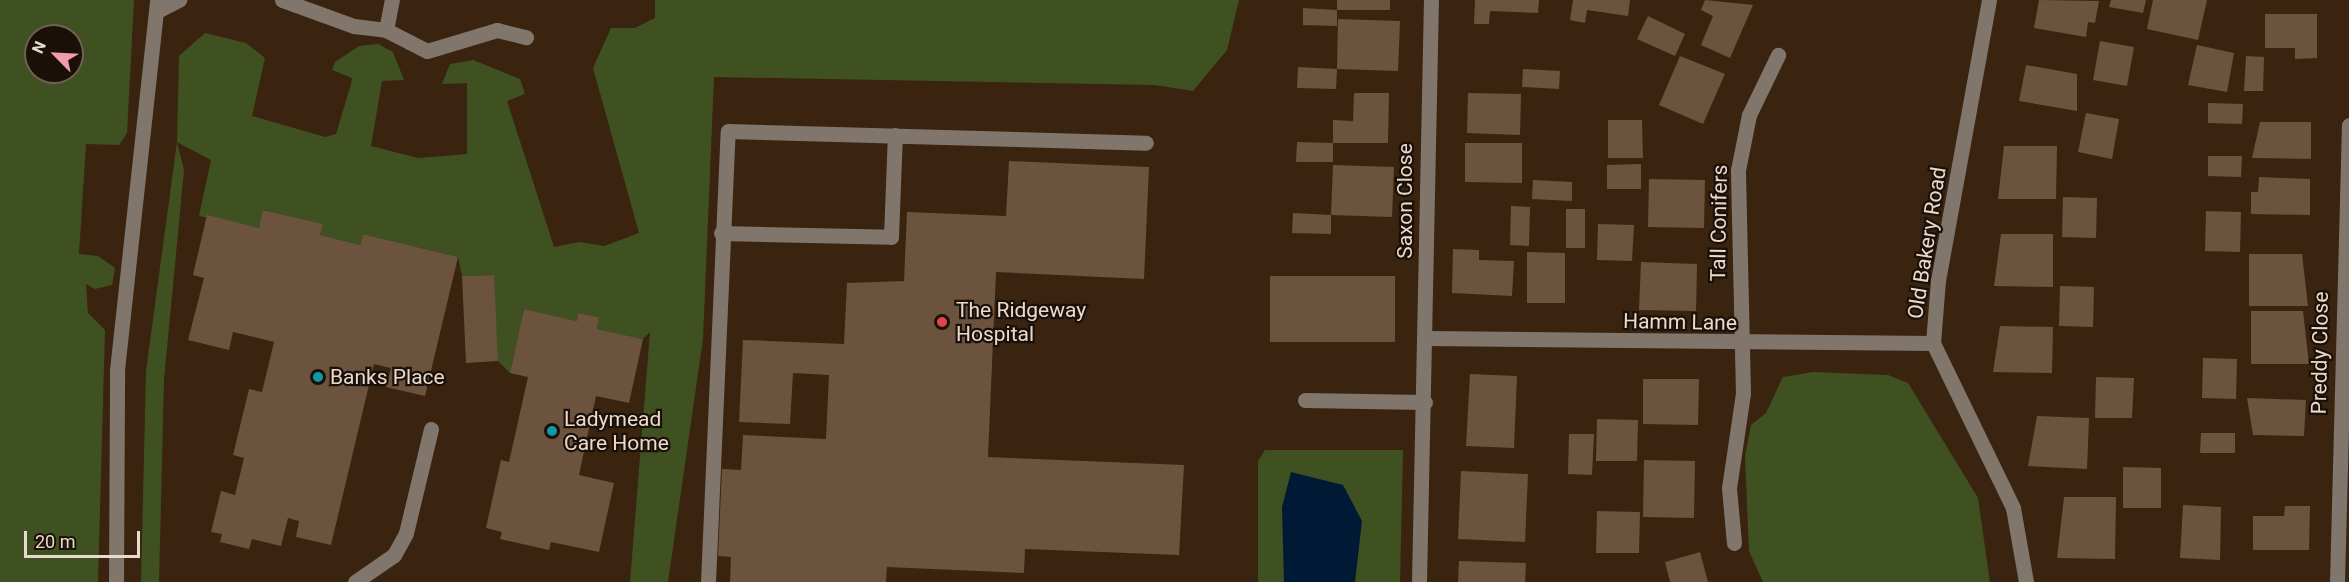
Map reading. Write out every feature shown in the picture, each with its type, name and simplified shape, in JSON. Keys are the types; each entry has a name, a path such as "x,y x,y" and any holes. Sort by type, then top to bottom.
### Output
{"street":[{"path":"116,582 117,370 157,5 179,0"},
{"path":"282,0 354,26 386,30 428,51 496,30 526,37"},
{"path":"386,30 392,0"},
{"name":"Saxon Close","path":"1419,582 1427,338 1431,0"},
{"name":"Old Bakery Road","path":"1989,0 1953,205 1933,343 2013,508 2026,582"},
{"name":"Tall Conifers","path":"1734,543 1729,488 1743,393 1739,273 1741,150 1749,115 1778,55"},
{"name":"Preddy Close","path":"2337,582 2349,125"},
{"path":"708,582 728,131 1146,143"},
{"path":"722,233 891,237 895,135"},
{"name":"Hamm Lane","path":"1427,338 1741,344 1933,343"},
{"path":"1305,400 1425,402"},
{"path":"355,582 394,555 406,532 431,429"}],"green space":[{"path":"0,0 134,0 127,133 119,145 86,144 79,254 98,256 115,268 112,285 95,289 86,284 88,313 105,330 98,582 0,582"},
{"path":"655,0 1239,0 1227,50 1193,91 1155,85 714,77 703,339 668,582 630,582 650,332 643,339 597,329 599,317 578,313 577,321 524,309 510,373 498,361 493,275 462,276 458,257 363,234 360,245 320,235 322,224 264,210 259,228 199,216 211,160 177,142 179,56 205,33 246,43 265,58 252,116 325,137 336,134 352,78 332,70 335,62 359,46 378,44 393,52 404,80 382,81 371,146 418,158 467,154 467,83 442,84 450,64 473,60 520,79 525,94 507,101 554,247 579,242 604,246 639,233 593,68 611,28 635,28 655,18"},
{"path":"177,142 184,170 164,380 159,582 141,582 146,371"},
{"path":"1813,372 1888,375 1908,383 1978,498 1990,582 1763,582 1749,551 1745,457 1751,425 1766,413 1783,377"},
{"path":"1265,450 1403,450 1400,582 1258,582 1258,461"}],"water":[{"path":"1291,472 1343,485 1362,521 1355,582 1284,582 1282,507"}],"building":[{"path":"1337,0 1390,0 1390,10 1337,10"},
{"path":"1475,0 1539,0 1538,13 1490,11 1489,24 1474,24"},
{"path":"1573,0 1630,0 1628,16 1587,10 1585,23 1570,20"},
{"path":"1705,0 1753,5 1730,58 1701,45 1713,16 1701,10"},
{"path":"2039,0 2099,1 2095,23 2088,22 2086,37 2034,28"},
{"path":"2111,0 2146,0 2143,13 2109,7"},
{"path":"2153,0 2207,0 2198,40 2147,29"},
{"path":"1303,8 1337,10 1337,26 1303,25"},
{"path":"2265,14 2317,14 2317,58 2295,59 2295,48 2265,48"},
{"path":"1648,16 1685,34 1675,56 1637,39"},
{"path":"1338,19 1400,21 1398,71 1337,69"},
{"path":"2100,41 2134,47 2127,86 2093,80"},
{"path":"2197,45 2234,53 2227,92 2188,85"},
{"path":"1680,56 1725,74 1703,124 1659,105"},
{"path":"2246,56 2264,57 2263,91 2244,91"},
{"path":"2026,65 2077,74 2077,111 2019,101"},
{"path":"1298,67 1337,69 1336,89 1297,88"},
{"path":"1523,69 1560,71 1559,89 1522,87"},
{"path":"1354,93 1389,93 1388,143 1333,143 1333,120 1353,121"},
{"path":"1468,93 1521,94 1520,135 1467,133"},
{"path":"2208,103 2243,104 2242,124 2208,123"},
{"path":"2086,113 2119,119 2112,159 2078,152"},
{"path":"1608,120 1642,120 1643,158 1608,158"},
{"path":"2260,122 2311,122 2311,159 2252,158"},
{"path":"1297,142 1333,143 1333,162 1296,162"},
{"path":"1465,143 1522,143 1522,183 1465,182"},
{"path":"2004,146 2057,146 2056,199 1998,199"},
{"path":"2208,156 2242,156 2241,177 2208,176"},
{"path":"1009,161 1149,167 1144,279 996,272 988,457 1184,465 1179,555 1025,549 1024,573 887,567 886,582 730,582 731,557 718,556 722,469 741,470 743,435 826,439 829,375 793,373 790,424 739,422 743,340 844,344 847,283 904,281 907,212 1006,216"},
{"path":"1641,164 1641,189 1607,189 1607,165"},
{"path":"1333,165 1394,167 1392,217 1331,215"},
{"path":"2259,177 2310,179 2310,215 2251,214 2251,192 2258,192"},
{"path":"1649,179 1705,180 1704,228 1648,227"},
{"path":"1533,180 1572,182 1572,201 1532,199"},
{"path":"2063,197 2097,198 2096,238 2062,237"},
{"path":"1511,206 1530,207 1529,246 1510,245"},
{"path":"1566,209 1585,209 1585,248 1566,248"},
{"name":"Banks Place","path":"263,210 323,224 320,235 360,245 363,234 458,257 425,396 386,387 391,368 374,364 331,545 296,537 299,521 288,518 281,546 252,539 249,549 220,542 222,534 211,532 221,491 235,495 244,458 233,455 249,389 262,392 274,342 233,332 229,350 188,340 204,278 193,275 207,215 259,228"},
{"path":"2206,211 2241,212 2240,252 2205,251"},
{"path":"1293,213 1331,215 1331,234 1292,233"},
{"path":"1598,224 1634,225 1632,261 1597,260"},
{"path":"2001,234 2053,234 2053,287 1994,286"},
{"path":"1453,249 1479,250 1479,260 1514,261 1512,296 1452,293"},
{"path":"1527,252 1565,253 1565,303 1527,303"},
{"path":"2249,254 2302,254 2308,306 2249,306"},
{"path":"1641,262 1697,264 1696,311 1639,310"},
{"path":"494,275 498,361 466,363 462,276"},
{"path":"1270,276 1395,276 1395,342 1270,342"},
{"path":"2060,286 2094,287 2093,327 2059,326"},
{"name":"Ladymead Care Home","path":"524,309 577,321 578,313 599,317 597,329 643,339 629,403 596,396 579,475 614,483 599,552 551,542 549,550 500,539 502,532 486,528 501,460 509,462 528,377 510,373"},
{"path":"2251,311 2303,311 2309,364 2251,364"},
{"path":"2000,326 2053,327 2052,373 1993,372"},
{"path":"2203,358 2237,359 2236,399 2202,398"},
{"path":"1470,374 1517,376 1514,448 1466,446"},
{"path":"2096,377 2134,378 2132,418 2095,418"},
{"path":"1643,379 1699,379 1698,425 1643,424"},
{"path":"2247,398 2306,400 2304,436 2253,435"},
{"path":"2037,416 2089,418 2087,469 2028,466"},
{"path":"1597,419 1638,420 1637,461 1596,461"},
{"path":"2201,433 2235,433 2235,453 2200,453"},
{"path":"1569,434 1594,434 1592,475 1568,474"},
{"path":"1644,460 1695,461 1694,518 1643,517"},
{"path":"2123,467 2161,468 2161,508 2123,508"},
{"path":"1461,471 1528,474 1525,542 1458,539"},
{"path":"2064,497 2116,497 2115,559 2057,558"},
{"path":"2183,505 2221,507 2220,560 2180,558"},
{"path":"2285,506 2310,506 2309,550 2253,550 2253,516 2284,516"},
{"path":"1597,511 1640,512 1639,553 1596,553"},
{"path":"1700,552 1708,582 1670,582 1665,562"},
{"path":"1459,561 1526,563 1525,582 1458,582"}],"place":[{"name":"The Ridgeway Hospital","path":"942,322"},
{"name":"Banks Place","path":"318,377"},
{"name":"Ladymead Care Home","path":"552,431"}]}
